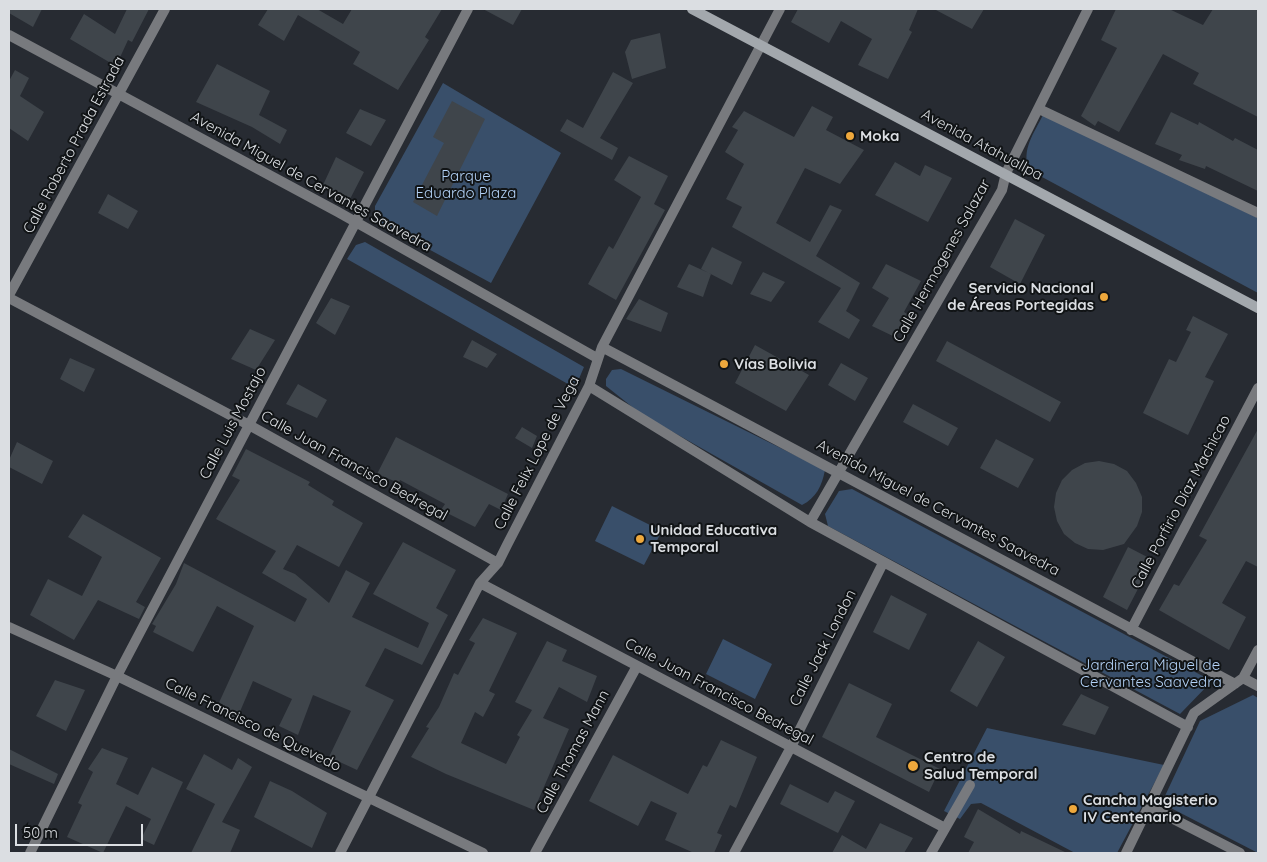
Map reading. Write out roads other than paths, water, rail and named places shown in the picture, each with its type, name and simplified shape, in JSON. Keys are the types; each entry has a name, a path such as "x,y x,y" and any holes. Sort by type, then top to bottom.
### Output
{"main road":[{"name":"Avenida Atahuallpa","path":"692,9 1006,173 1258,308"}],"street":[{"name":"Calle Roberto Prada Estrada","path":"9,297 165,9"},
{"name":"Calle Luis Mostajo","path":"30,853 117,676 468,9"},
{"name":"Calle Felix Lope de Vega","path":"340,853 480,584 498,563 589,386 602,346 780,9"},
{"name":"Calle Hermogenes Salazar","path":"810,522 1002,190 1006,173 1088,9"},
{"name":"Avenida Miguel de Cervantes Saavedra","path":"9,35 357,223 597,358"},
{"path":"1039,109 1258,213"},
{"name":"Calle Juan Francisco Bedregal","path":"9,297 249,425 498,563"},
{"name":"Avenida Miguel de Cervantes Saavedra","path":"602,346 1131,630 1239,681 1258,686"},
{"path":"589,386 810,522 1188,727"},
{"name":"Calle Porfirio Díaz Machicao","path":"1131,630 1258,388"},
{"name":"Calle Jack London","path":"734,853 791,746 883,563"},
{"name":"Calle Juan Francisco Bedregal","path":"480,584 945,828"},
{"name":"Calle Francisco de Quevedo","path":"9,627 117,676 483,853"},
{"path":"1126,853 1194,713 1239,681 1258,650"},
{"name":"Calle Thomas Mann","path":"535,853 637,666"},
{"path":"932,853 970,785"},
{"path":"1150,807 1240,853"}],"place":[{"name":"Moka","path":"850,136"},
{"name":"Servicio Nacional de Áreas Portegidas","path":"1104,297"},
{"name":"Vías Bolivia","path":"724,364"},
{"name":"Unidad Educativa Temporal","path":"640,539"},
{"name":"Centro de Salud Temporal","path":"913,766"},
{"name":"Cancha Magisterio IV Centenario","path":"1073,809"}],"park label":[{"name":"Parque Eduardo Plaza","path":"466,184"},
{"name":"Jardinera Miguel de Cervantes Saavedra","path":"1151,674"}]}
